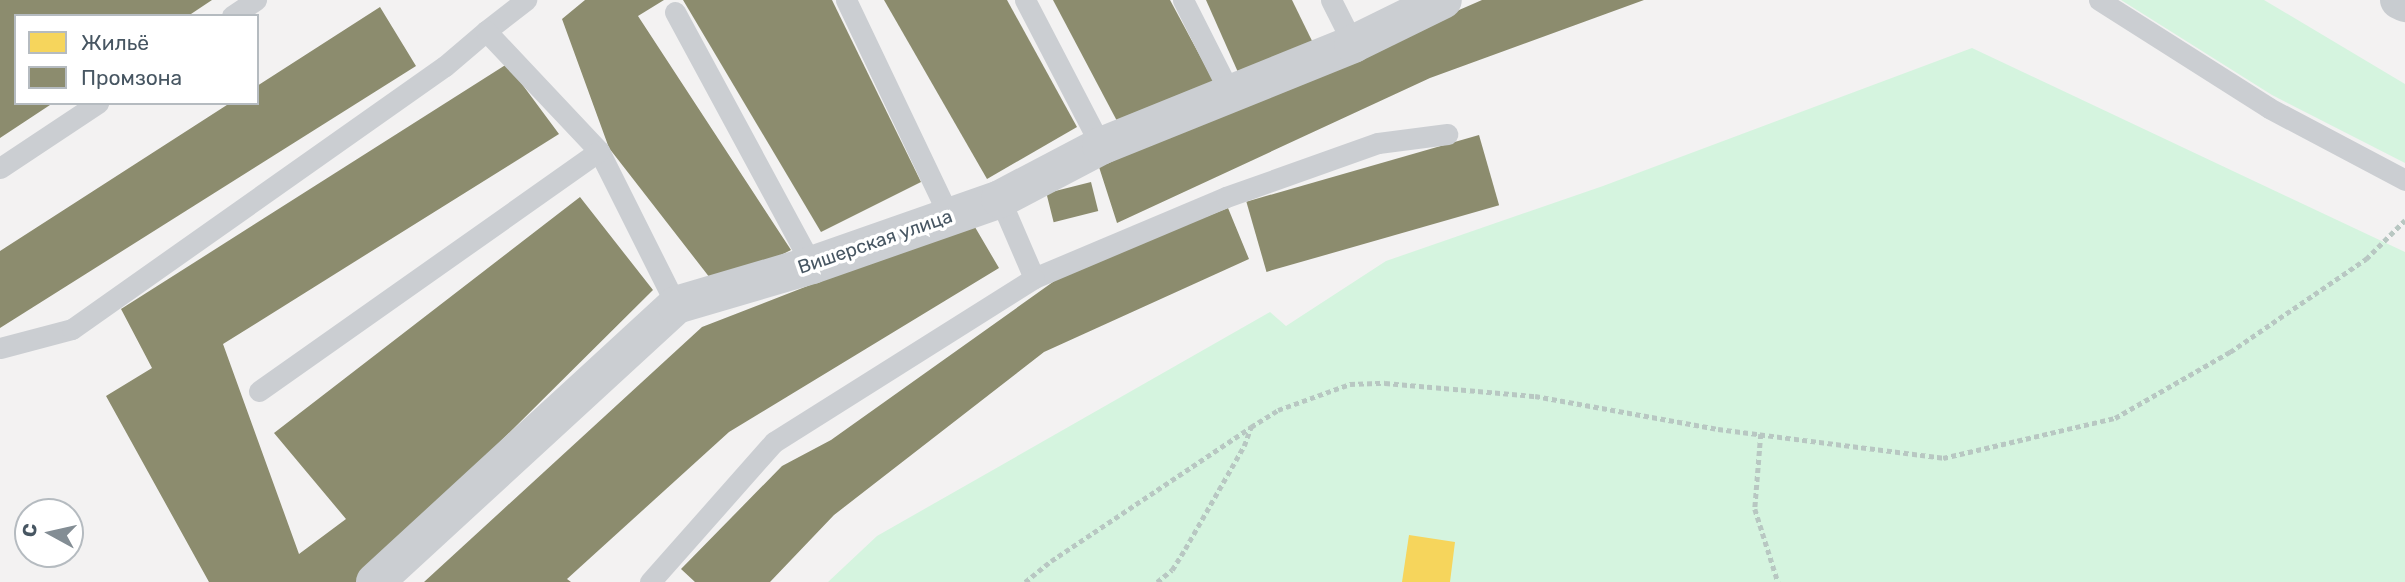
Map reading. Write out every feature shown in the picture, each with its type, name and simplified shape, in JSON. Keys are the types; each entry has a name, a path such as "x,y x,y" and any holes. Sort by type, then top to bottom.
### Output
{"main road":[{"path":"2399,0 2405,3"}],"street":[{"name":"Вишерская улица","path":"375,582 676,305 812,265 1000,199 1101,146 1353,44 1443,0"}],"lane":[{"path":"235,14 256,0"},
{"path":"0,348 72,329 445,66 526,0"},
{"path":"846,0 949,216"},
{"path":"1025,0 1101,146"},
{"path":"1183,0 1230,93"},
{"path":"1331,0 1353,44"},
{"path":"2099,0 2269,108 2405,180"},
{"path":"675,12 812,265"},
{"path":"486,31 599,151 676,305"},
{"path":"0,168 96,105"},
{"path":"650,582 774,442 1034,278 1226,197 1378,143 1447,134"},
{"path":"259,391 599,151"},
{"path":"1000,199 1034,278"}],"path":[{"path":"1025,582 1051,561 1251,426 1278,410 1350,384 1385,383 1535,396 1762,434 1943,458 2115,418 2242,344 2366,259 2405,220"},
{"path":"1157,582 1172,570 1185,549 1244,446 1251,426"},
{"path":"1762,434 1755,509 1779,582"}],"green space":[{"path":"2121,0 2264,0 2405,84 2405,163 2272,95"},
{"path":"1972,48 2405,252 2405,582 828,582 877,536 1270,312 1286,326 1386,261 1603,186"}],"building: Жильё":[{"path":"1409,535 1455,542 1450,582 1402,582"}],"building: Промзона":[{"path":"0,0 212,0 191,14 14,14 14,105 50,105 0,138"},
{"path":"585,0 664,0 638,16 791,250 717,287 609,148 562,19"},
{"path":"683,0 832,0 921,182 821,232"},
{"path":"884,0 1007,0 1077,127 987,179"},
{"path":"1053,0 1170,0 1214,82 1117,121"},
{"path":"1206,0 1292,0 1316,49 1241,79"},
{"path":"1482,0 1644,0 1430,78 1117,223 1099,167"},
{"path":"380,7 416,66 0,328 0,251 227,105 259,105 259,85"},
{"path":"507,64 559,134 223,344 299,554 346,519 274,433 580,197 653,290 359,582 209,582 106,396 152,368 121,309"},
{"path":"1479,135 1499,205 1266,272 1246,202"},
{"path":"1091,182 1098,211 1054,222 1046,193"},
{"path":"1228,208 1249,259 1044,352 834,515 770,582 695,582 681,569 782,466 831,440 1067,272"},
{"path":"972,222 999,268 729,432 567,579 571,582 424,582 702,327"}]}
